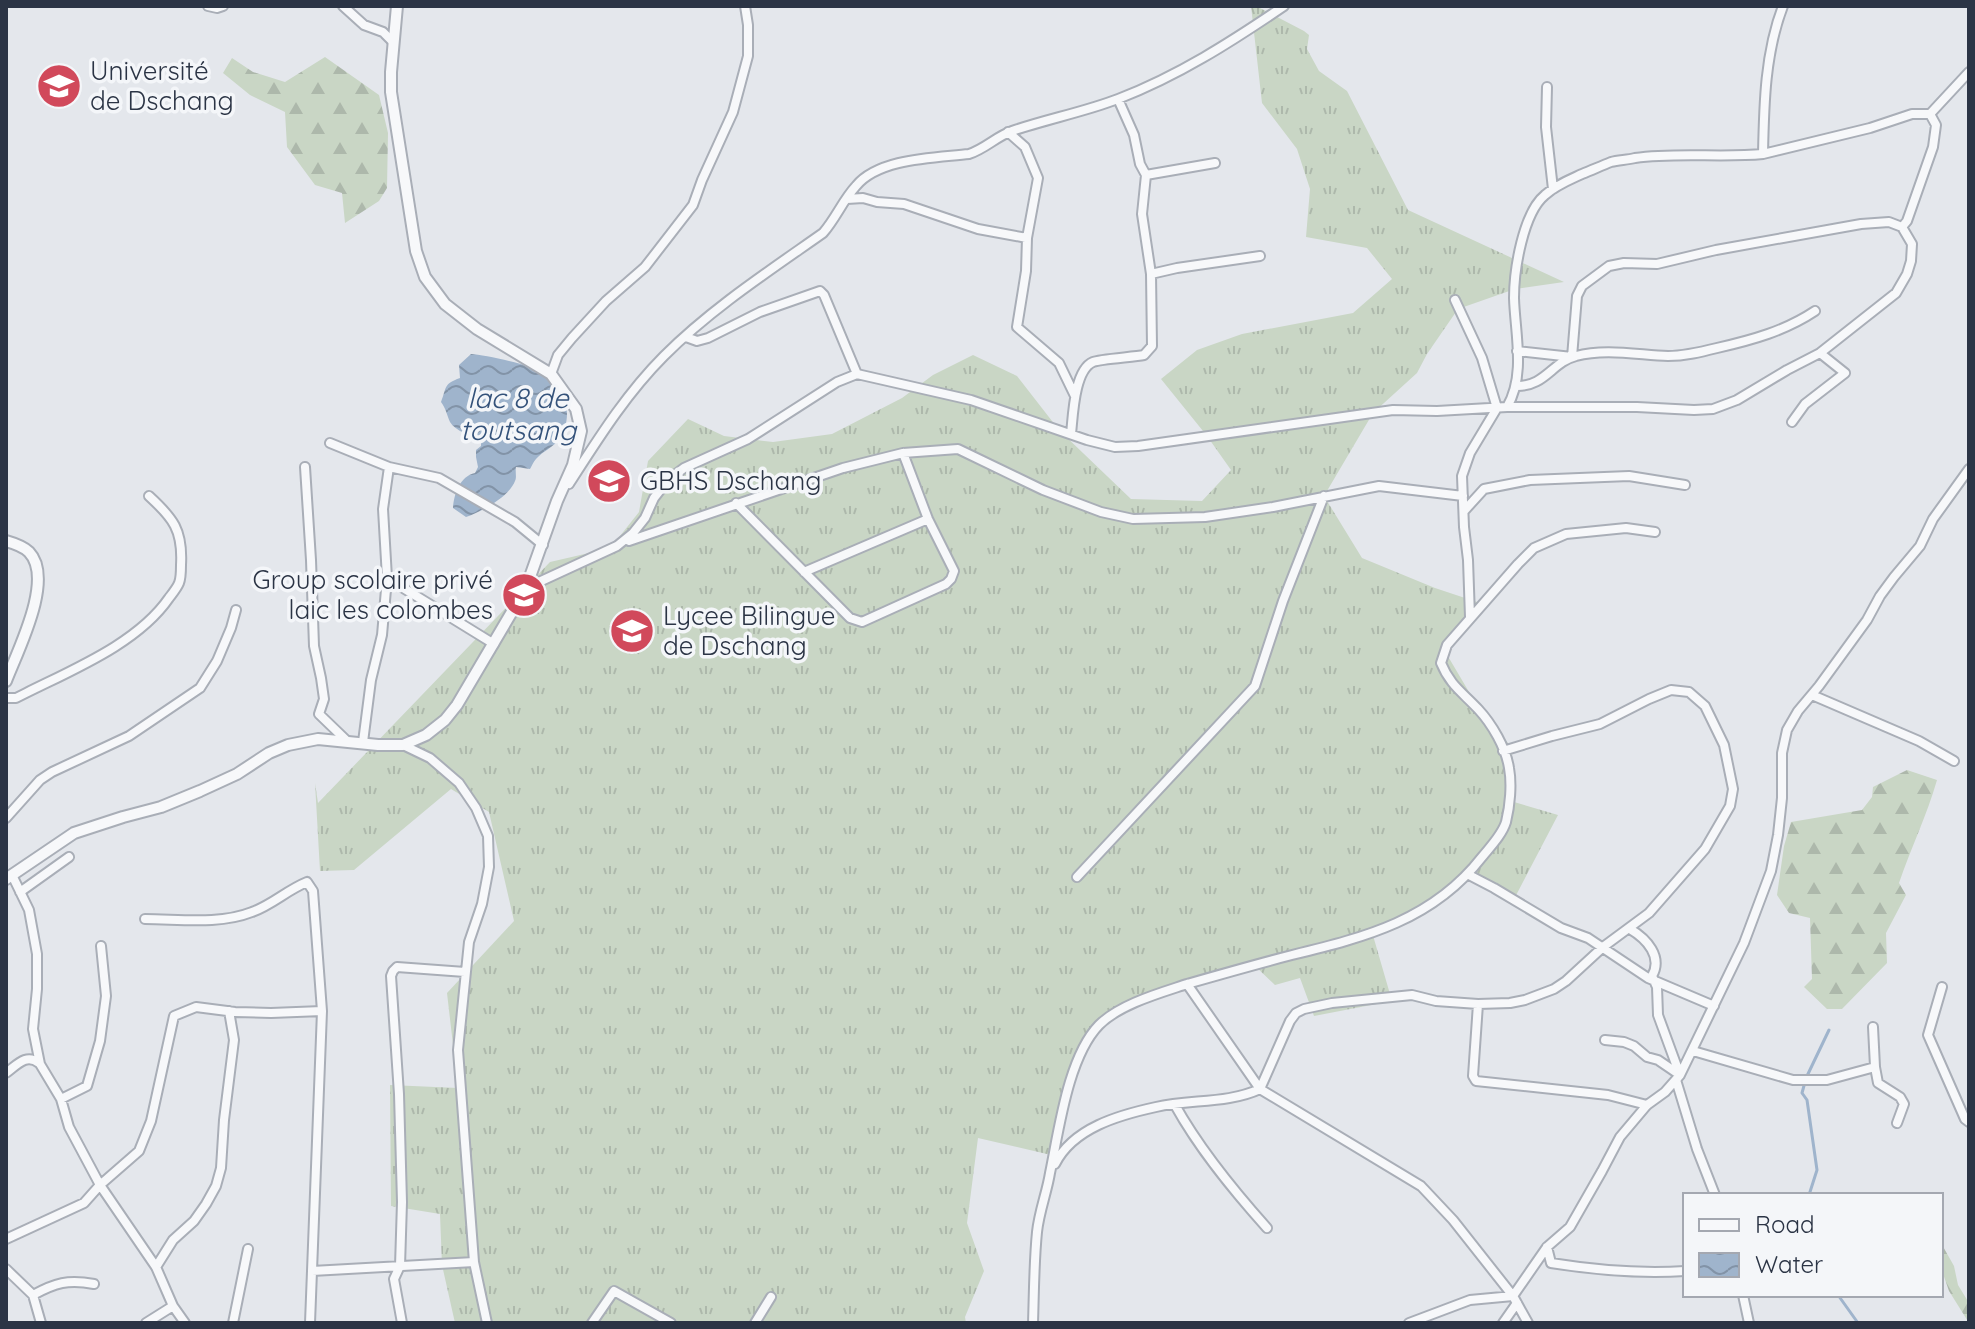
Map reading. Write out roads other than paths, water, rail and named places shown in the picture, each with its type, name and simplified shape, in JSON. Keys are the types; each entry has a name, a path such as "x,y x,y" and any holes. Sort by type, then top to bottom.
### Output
{"street":[{"path":"208,6 223,6"},
{"path":"343,6 364,25 383,32 393,42"},
{"path":"397,6 391,72 394,115 416,251 425,277 445,304 477,329 551,374 576,409 581,431 573,465 526,588 457,705 445,720 426,735 403,745"},
{"path":"551,374 558,355 572,338 606,301 645,267 693,205 733,112 748,56 745,6"},
{"path":"557,501 631,393 664,356 730,300 823,233 865,176 877,169 907,162 969,154 1008,132 1118,99 1185,69 1284,6"},
{"path":"1763,154 1766,80 1783,6"},
{"path":"1507,407 1516,386 1514,295 1519,250 1531,214 1542,197 1558,185 1613,162 1682,155 1763,154 1870,128 1912,114 1930,114 1969,72"},
{"path":"1547,87 1546,127 1553,189"},
{"path":"1071,434 1075,396 1083,371 1092,362 1144,355 1152,346 1151,274 1142,214 1146,175 1140,164 1134,135 1118,99"},
{"path":"1902,227 1907,221 1933,147 1936,125 1930,114"},
{"path":"1008,132 1025,147 1038,178 1027,238 1026,271 1017,327 1059,363 1075,396"},
{"path":"1146,175 1215,163"},
{"path":"847,199 904,204 978,229 1027,238"},
{"path":"617,546 645,518 654,498 668,480 684,468 748,439 837,382 857,374 971,400 1115,447 1393,410 1507,407 1713,409 1737,400 1820,353 1896,293 1907,274 1912,244 1902,227 1889,222 1861,224 1657,264 1609,266 1582,286 1577,296 1572,357 1543,379 1527,386 1516,386"},
{"path":"1151,274 1260,256"},
{"path":"686,337 697,341 708,338 760,312 820,291 857,374"},
{"path":"1455,300 1482,358 1497,408 1470,453 1462,476 1470,618"},
{"path":"1517,351 1572,357 1590,353 1688,355 1768,335 1815,311"},
{"path":"1792,422 1805,404 1845,373 1820,353"},
{"path":"330,443 389,467 439,478 515,522 543,545"},
{"path":"526,588 617,546 736,503 843,468 903,453 958,449 1043,490 1101,512 1133,519 1205,517 1379,486 1463,496"},
{"path":"736,503 850,618 862,622 946,584 954,571 928,519 903,453"},
{"path":"305,467 314,646 324,699 319,714 349,742"},
{"path":"363,742 371,680 382,635 387,578 383,509 389,467"},
{"path":"1714,1193 1676,1080 1744,943 1766,886 1778,835 1782,753 1787,730 1867,620 1887,587 1920,546 1933,519 1969,469"},
{"path":"1463,511 1484,489 1530,480 1629,476 1685,485"},
{"path":"6,698 16,698 119,645 162,608 180,582 180,535 169,514 149,496"},
{"path":"1077,877 1255,686 1283,601 1324,496"},
{"path":"804,572 928,519"},
{"path":"1033,1323 1037,1228 1056,1142 1082,1050 1099,1025 1113,1014 1155,994 1377,932 1415,915 1442,898 1469,875 1505,824 1510,771 1491,726 1447,678 1441,663 1447,645 1534,548 1566,534 1626,528 1655,532"},
{"path":"6,541 30,553 36,566 38,583 25,635 6,681"},
{"path":"387,578 494,644"},
{"path":"6,818 40,780 129,736 200,688 217,661 236,610"},
{"path":"1050,1175 1062,1150 1080,1134 1113,1120 1156,1107 1224,1100 1260,1089 1290,1021 1304,1009 1412,995 1436,1001 1510,1003 1554,989 1649,913 1705,849 1730,806 1733,789 1724,745 1705,706 1689,692 1671,690 1600,724 1503,751"},
{"path":"1812,695 1919,741 1954,761"},
{"path":"185,1323 173,1306 156,1267 100,1185 69,1127 61,1099 40,1064 33,1029 37,954 29,910 9,877 74,833 161,807 237,774 269,753 318,739 403,745 430,758 459,783 476,808 488,836 489,867 482,904 469,942 458,1050 474,1262 487,1323"},
{"path":"20,892 69,857"},
{"path":"1469,875 1561,928 1588,938 1655,981 1714,1006"},
{"path":"145,919 216,919 248,914 307,882 313,891 322,1011 310,1323"},
{"path":"1630,929 1645,939 1657,961 1652,976 1658,1015 1680,1075"},
{"path":"61,1099 87,1086 100,1041 106,996 101,946"},
{"path":"402,1323 394,1279 400,1266 402,1202 391,976 397,967 465,972"},
{"path":"1187,984 1260,1089 1421,1186 1453,1220 1515,1300 1528,1323"},
{"path":"1942,987 1928,1035 1969,1122"},
{"path":"1478,1004 1473,1076 1476,1081 1608,1095 1647,1105"},
{"path":"6,1239 84,1203 139,1151 151,1121 174,1016 196,1007 271,1013 322,1011"},
{"path":"156,1267 173,1240 194,1221 216,1186 221,1168 234,1040 229,1011"},
{"path":"1873,1027 1878,1083 1900,1097 1904,1104 1897,1123"},
{"path":"1605,1040 1634,1046 1680,1075"},
{"path":"1693,1051 1793,1080 1827,1080 1875,1067"},
{"path":"6,1073 26,1058 40,1064"},
{"path":"1503,1323 1547,1247 1570,1227 1620,1137 1647,1105 1665,1092 1680,1075"},
{"path":"1175,1105 1210,1159 1267,1228"},
{"path":"1547,1247 1551,1263 1655,1273 1683,1271"},
{"path":"233,1323 248,1249"},
{"path":"312,1271 474,1262"},
{"path":"6,1269 33,1295 41,1323"},
{"path":"33,1295 56,1283 80,1281 94,1284"},
{"path":"592,1323 614,1291 671,1323"},
{"path":"755,1323 771,1297"},
{"path":"1743,1297 1749,1323"},
{"path":"1409,1323 1470,1300 1515,1300"},
{"path":"146,1323 173,1306"}],"water":[{"name":"lac 8 de toutsang","path":"471,354 523,365 549,375 564,396 567,413 558,441 534,461 530,469 516,467 515,481 501,498 466,517 453,508 456,492 465,478 475,473 478,467 476,450 481,446 481,441 452,425 441,402 448,384 460,378 459,365"}],"waterway":[{"path":"1807,1076 1829,1030"},
{"path":"1805,1082 1802,1093 1807,1100 1817,1170 1810,1193"},
{"path":"1839,1297 1858,1323"}],"place":[{"name":"Université de Dschang","path":"59,86"},
{"name":"GBHS Dschang","path":"609,481"},
{"name":"Group scolaire privé laic les colombes","path":"524,595"},
{"name":"Lycee Bilingue de Dschang","path":"632,631"}]}
